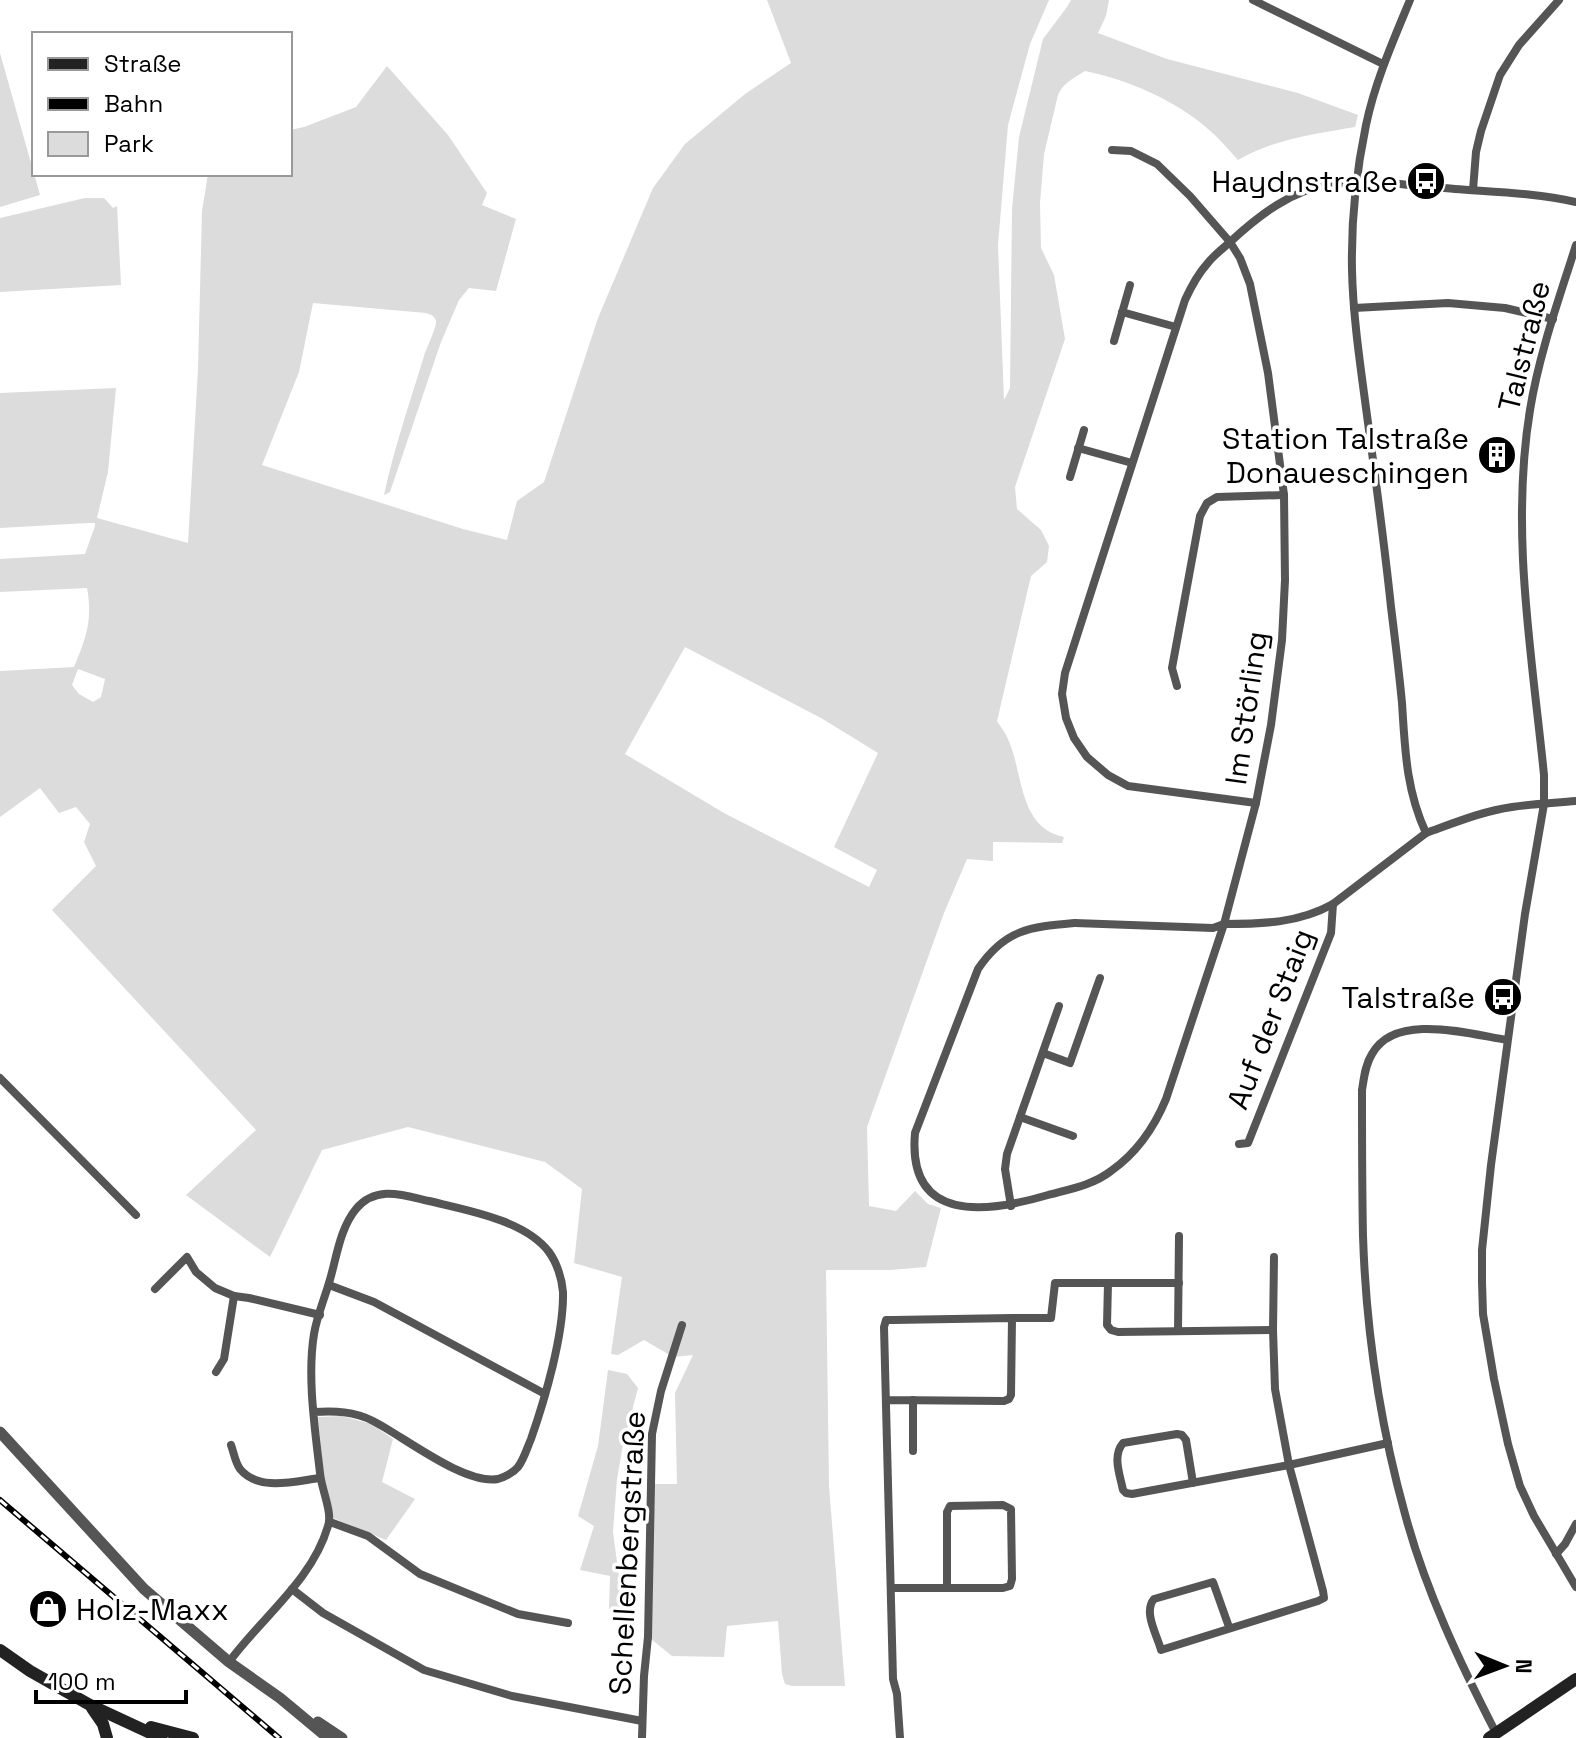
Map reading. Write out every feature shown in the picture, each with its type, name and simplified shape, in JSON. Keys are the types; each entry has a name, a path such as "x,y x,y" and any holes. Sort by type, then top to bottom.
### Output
{"main road":[{"path":"0,1650 90,1705 157,1737"},
{"path":"1492,1736 1576,1679"},
{"path":"90,1705 110,1738 128,1721"},
{"path":"128,1721 193,1738"},
{"path":"134,1738 157,1737"}],"street":[{"path":"1253,0 1383,64"},
{"path":"1410,0 1383,64 1366,124 1357,183 1352,271 1406,758 1411,794 1426,833"},
{"path":"1473,190 1476,152 1500,75 1519,45 1559,0"},
{"name":"Im Störling","path":"1112,150 1131,151 1157,164 1190,196 1230,242 1250,284 1268,373 1284,495 1285,580 1281,654 1271,725 1256,803 1224,924 1166,1099 1155,1125 1136,1150 1097,1181 1011,1206 990,1209 946,1203 933,1195 922,1180 916,1167 915,1133 978,969 991,950 1005,939 1026,929 1075,923 1213,928 1224,924 1268,924 1316,913 1333,904 1426,833 1511,807 1576,801"},
{"path":"1256,803 1128,786 1108,775 1087,757 1074,738 1066,718 1062,694 1065,673 1132,463 1185,300 1195,279 1208,262 1259,215 1285,200 1332,184 1473,190 1554,197 1576,202"},
{"name":"Talstraße","path":"1576,245 1535,382 1525,450 1521,554 1544,775 1544,804 1507,1040 1482,1250 1483,1314 1508,1444 1520,1486 1534,1516 1576,1587"},
{"path":"1114,341 1130,285"},
{"path":"1354,308 1448,303 1505,308 1553,319"},
{"path":"1122,312 1176,327"},
{"path":"1070,477 1084,430"},
{"path":"1078,448 1132,463"},
{"path":"1177,686 1172,668 1200,516 1207,503 1217,497 1284,495"},
{"name":"Auf der Staig","path":"1239,1144 1248,1143 1271,1087 1331,933 1333,904"},
{"path":"1043,1053 1070,1063 1100,978"},
{"path":"1011,1206 1005,1169 1007,1154 1059,1006"},
{"path":"1492,1736 1420,1560 1405,1515 1388,1443 1371,1339 1363,1238 1362,1090 1372,1052 1384,1039 1401,1032 1444,1030 1507,1040"},
{"path":"0,1078 136,1215"},
{"path":"1020,1117 1073,1136"},
{"path":"229,1662 316,1556 330,1522 320,1478 314,1412 314,1333 340,1242 353,1212 365,1199 381,1193 401,1195 475,1212 517,1228 532,1236 548,1251 557,1265 563,1290 562,1315 541,1409 520,1466 513,1472 497,1479 469,1475 371,1420 340,1411 314,1412"},
{"path":"1178,1331 1179,1236"},
{"path":"155,1289 187,1257 196,1272 215,1288 234,1296 320,1315"},
{"path":"1229,1627 1213,1582 1149,1603 1161,1650 1324,1598 1289,1465 1275,1389 1274,1257"},
{"path":"900,1738 893,1679 886,1320 1047,1319 1053,1314 1055,1283 1179,1283"},
{"path":"1108,1283 1107,1325 1118,1332 1273,1330"},
{"path":"329,1285 374,1302 545,1394"},
{"path":"216,1372 224,1359 234,1296"},
{"path":"886,1400 1009,1399 1012,1318"},
{"name":"Schellenbergstraße","path":"642,1738 648,1637 652,1434 661,1391 682,1325"},
{"path":"913,1400 913,1451"},
{"path":"0,1432 144,1589 229,1662 280,1698 328,1738"},
{"path":"1193,1483 1186,1440 1182,1435 1123,1443 1118,1449 1123,1490 1132,1494 1193,1483 1289,1465 1388,1443"},
{"path":"231,1445 238,1466 249,1478 264,1484 320,1478"},
{"path":"891,1588 1010,1586 1011,1509 1003,1505 950,1506 947,1512 947,1587"},
{"path":"330,1522 368,1536 420,1574 518,1614 568,1623"},
{"path":"1556,1554 1575,1526"},
{"path":"292,1589 323,1613 424,1670 512,1696 642,1721"},
{"path":"296,1712 311,1717 342,1738"}],"green space":[{"path":"767,0 1049,0 1030,44 1008,125 998,245 1004,400 1010,388 1012,209 1019,137 1043,39 1071,0 1109,0 1098,33 1167,59 1298,93 1358,115 1355,127 1280,142 1238,160 1195,119 1166,100 1134,85 1085,71 1066,84 1058,95 1044,154 1040,203 1041,248 1054,275 1065,339 1015,487 1017,509 1041,530 1049,546 1047,562 1031,576 997,721 1012,751 1030,810 1049,831 1064,837 1062,843 993,842 993,861 967,859 944,913 867,1127 869,1206 896,1211 915,1191 928,1204 941,1208 926,1267 826,1270 829,1486 845,1686 785,1684 778,1621 727,1626 724,1657 672,1656 651,1639 652,1484 677,1484 675,1393 693,1355 673,1357 644,1340 618,1355 611,1354 622,1277 574,1263 582,1189 545,1162 408,1127 322,1150 270,1257 186,1195 256,1130 52,910 96,866 84,842 90,824 76,807 59,813 40,788 0,817 0,671 74,667 85,638 89,610 87,588 0,592 0,559 85,554 95,523 0,528 0,393 116,388 108,472 97,518 188,543 198,369 202,211 208,176 292,176 292,130 356,107 387,66 448,135 487,193 482,205 516,219 496,291 469,288 459,300 441,342 390,492 384,495 402,425 436,324 433,316 426,313 313,303 299,372 262,465 507,540 517,501 544,482 598,318 653,188 685,144 745,94 791,63","holes":["685,647 821,718 878,753 834,847 877,870 869,887 724,813 625,754","78,669 105,679 101,697 93,702 79,694 72,685"]},
{"path":"0,53 32,176 35,176 40,195 0,207"},
{"path":"85,198 104,198 113,208 117,206 121,285 0,292 0,218"},
{"path":"608,1370 627,1374 638,1388 617,1479 613,1532 624,1614 618,1637 618,1618 609,1608 610,1576 580,1570 594,1526 578,1516 598,1446"},
{"path":"342,1416 371,1424 393,1439 382,1482 415,1499 386,1540 333,1518 324,1477 318,1417"}],"railway":[{"path":"0,1500 279,1738"}],"place":[{"name":"Haydnstraße","path":"1426,181"},
{"name":"Station Talstraße Donaueschingen","path":"1497,455"},
{"name":"Talstraße","path":"1503,997"},
{"name":"Holz-Maxx","path":"48,1609"}]}
